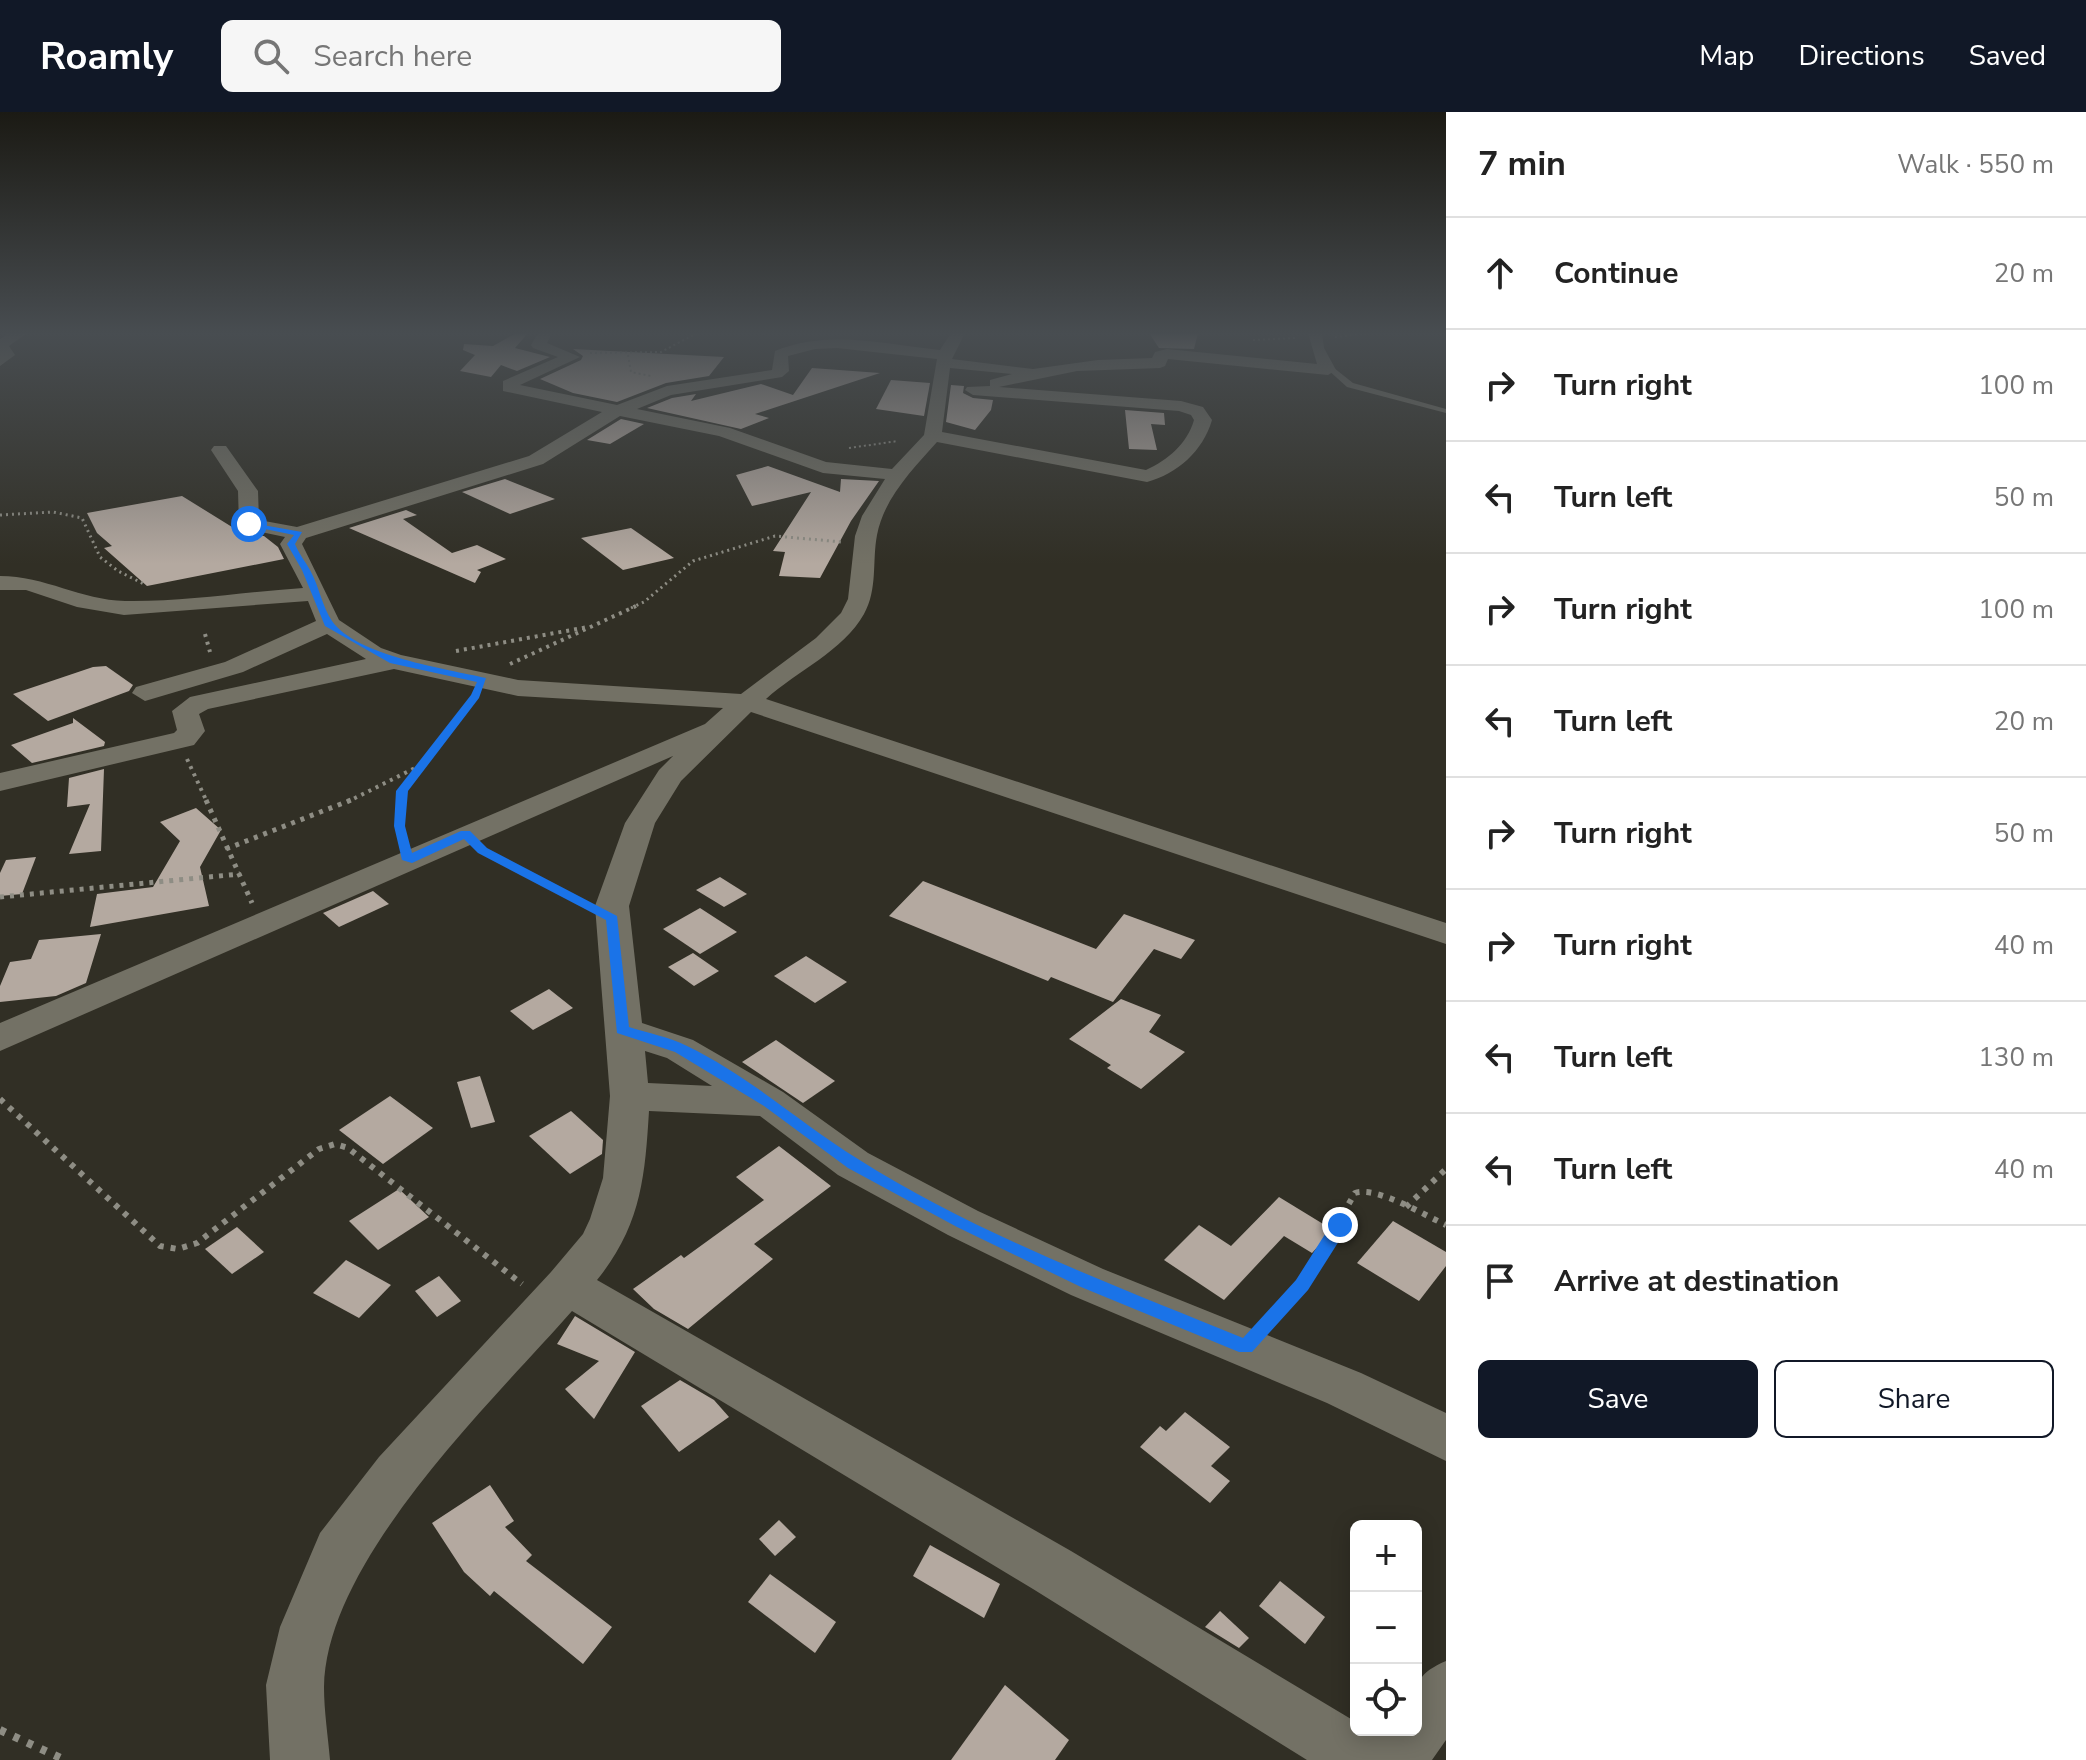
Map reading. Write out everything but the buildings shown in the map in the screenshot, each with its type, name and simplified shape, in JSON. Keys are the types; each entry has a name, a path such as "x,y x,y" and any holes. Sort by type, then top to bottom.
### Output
{"street":[{"path":"605,410 724,432 832,470 897,475"},
{"path":"220,450 248,491 249,524 299,534 536,460 619,410"},
{"path":"300,1760 295,1685 308,1627 339,1552 397,1474 600,1245 612,1219 624,1178 630,1096 612,906 640,823 669,776 772,680 825,643 851,616 860,599 866,536 882,497 897,475 933,436 936,410"},
{"path":"933,436 1147,476 1159,472 1201,433 1203,420 1194,410"},
{"path":"299,534 291,544 329,624 372,653 399,662 518,688 597,695 734,714 1446,934"},
{"path":"0,583 28,583 85,602 124,608 315,594"},
{"path":"145,693 234,667 329,624"},
{"path":"0,782 184,739 191,731 185,711 199,703 399,662"},
{"path":"0,1038 734,714"},
{"path":"622,1030 680,1049 769,1102 853,1164 963,1223 1087,1282 1344,1388 1446,1438"},
{"path":"630,1096 769,1102"},
{"path":"558,1295 1052,1570 1363,1760"},
{"path":"1396,1760 1446,1690"}],"path":[{"path":"849,448 933,436"},
{"path":"0,515 54,513 81,517 88,522 96,553 130,578 155,587"},
{"path":"408,860 399,826 402,791 480,690 480,680 655,596 686,564 775,536 839,542 866,536"},
{"path":"399,662 593,626"},
{"path":"184,739 188,768 240,874 261,925"},
{"path":"226,849 348,802 421,765"},
{"path":"465,834 482,851 613,919"},
{"path":"0,897 240,874"},
{"path":"0,1099 160,1246 178,1249 197,1243 319,1149 335,1144 348,1148 558,1295"},
{"path":"1405,1207 1446,1169"},
{"path":"1246,1347 1302,1285 1355,1193 1365,1190 1446,1225"},
{"path":"0,1730 65,1760"}],"route":[{"path":"249,524 299,534 291,544 295,555 306,569 329,624 350,640 394,661 483,680 476,696 402,791 399,826 408,860 465,834 482,851 613,919 622,1030 680,1049 769,1102 853,1164 963,1223 1087,1282 1246,1347 1302,1285 1340,1225"}]}
